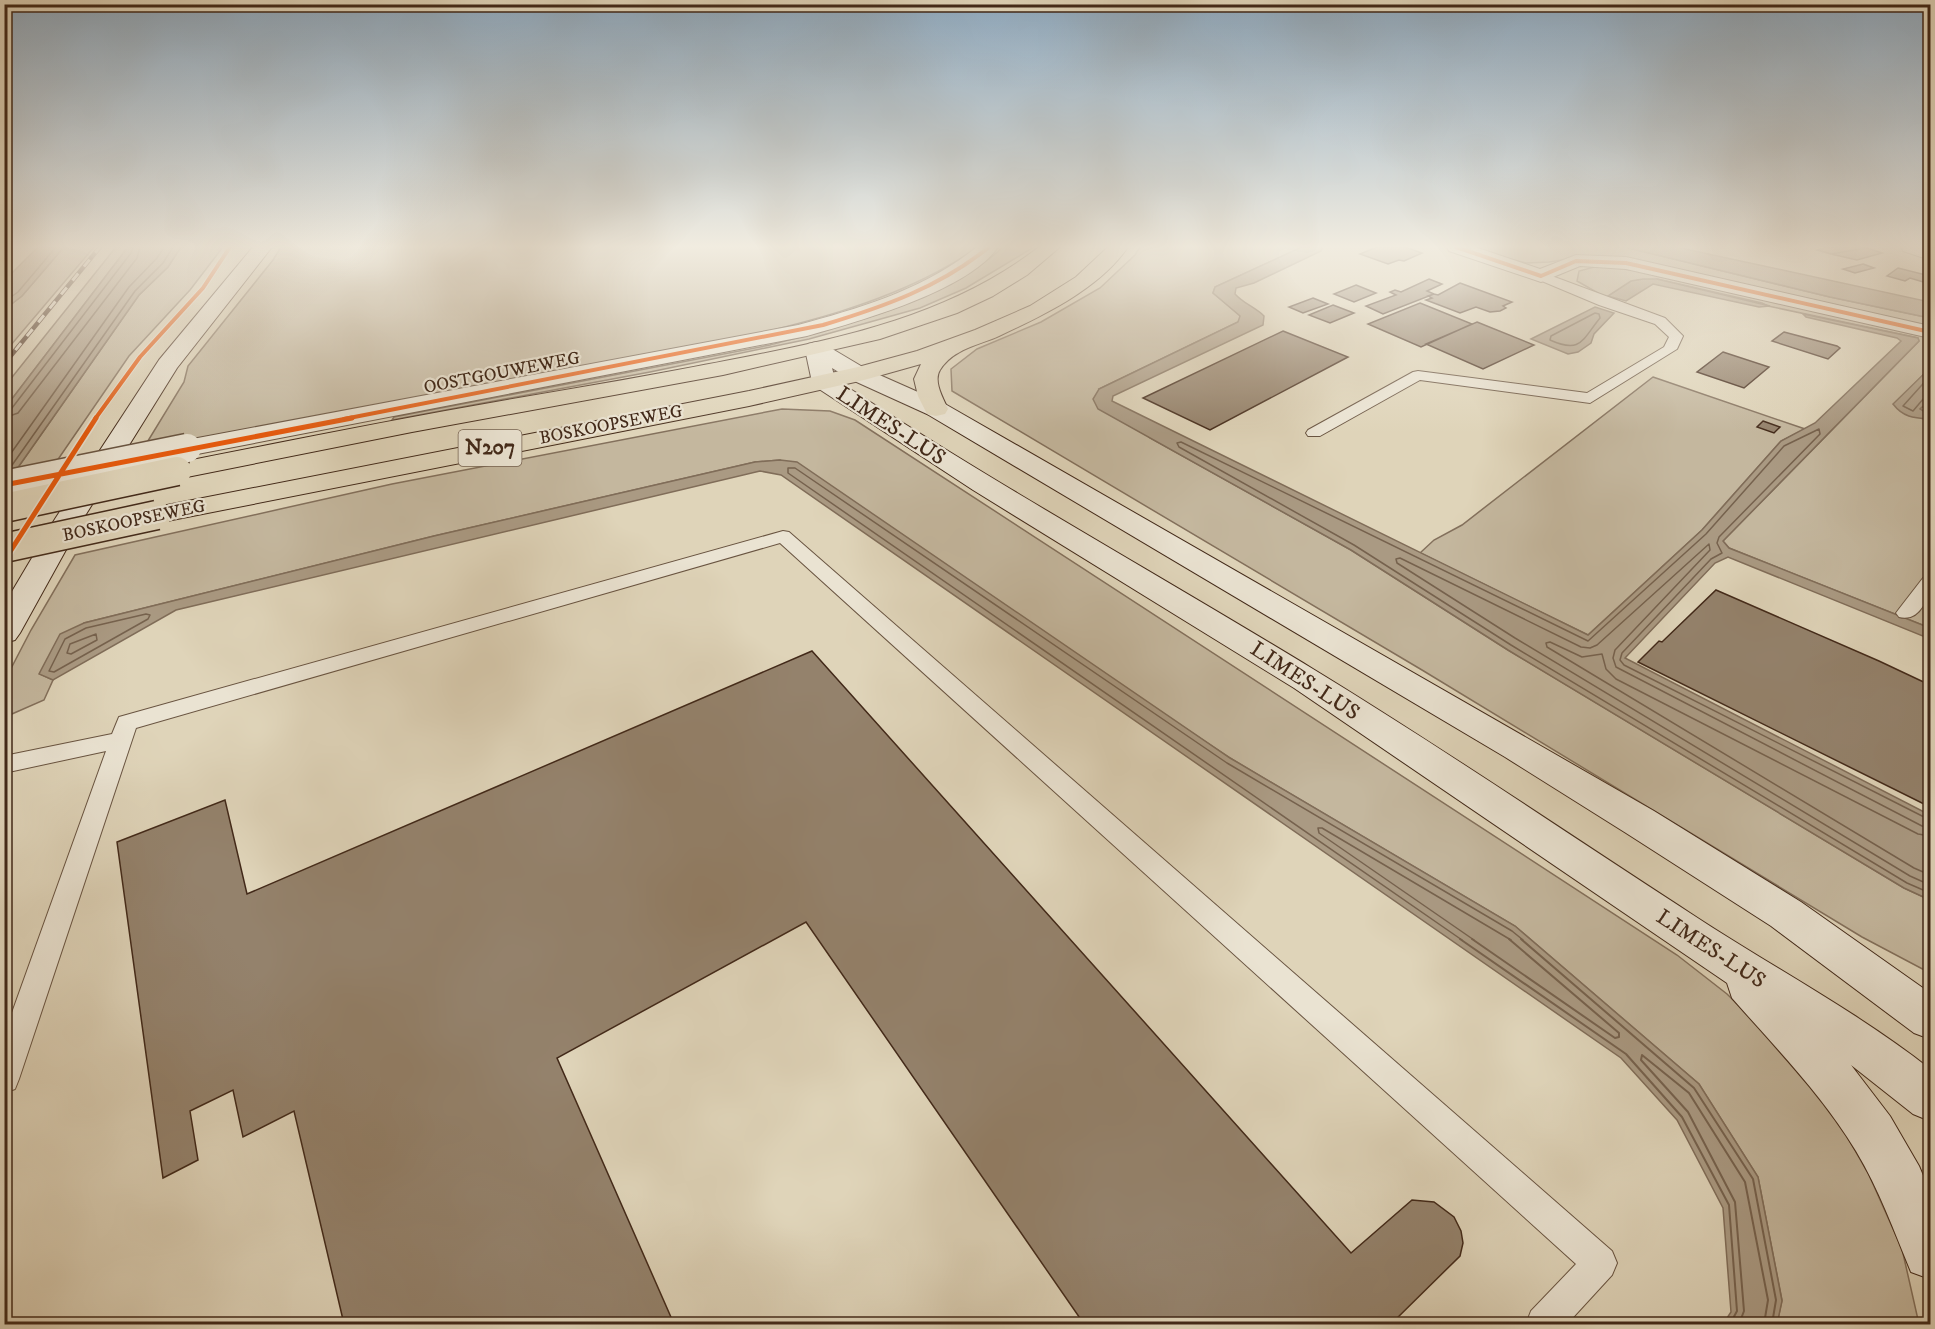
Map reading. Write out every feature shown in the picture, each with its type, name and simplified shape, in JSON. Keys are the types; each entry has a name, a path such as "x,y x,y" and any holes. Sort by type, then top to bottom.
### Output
{"main road":[{"path":"4,633 69,519 167,365 213,309"},
{"name":"OOSTGOUWEWEG","path":"4,485 182,460 799,331 871,309"},
{"name":"BOSKOOPSEWEG","path":"4,508 182,460 430,421 722,369 816,349 884,330 942,309"},
{"name":"BOSKOOPSEWEG","path":"4,548 157,515 824,382 956,345 1037,309"},
{"path":"1829,309 1930,332"},
{"path":"936,409 926,390 926,376 935,362 956,345"},
{"name":"LIMES-LUS","path":"816,349 858,374 936,409 1508,742 1785,914 1930,994"},
{"name":"LIMES-LUS","path":"816,349 824,382 889,427 1255,648 1473,790 1731,964 1830,1023 1930,1098"},
{"name":"LIMES-LUS","path":"1785,914 1930,1018"},
{"path":"1731,964 1795,1040 1832,1078 1873,1133 1901,1184 1930,1253"}],"lane":[{"path":"1314,433 1418,375 1590,398 1670,349 1676,336 1660,321 1625,309"},
{"path":"4,1079 127,723 783,536 1600,1263 1544,1324"},
{"path":"1906,613 1930,582"},
{"path":"4,765 121,740"}],"shaded area":[{"path":"5,309 41,309 5,352"},
{"path":"66,309 81,309 5,408 5,386"},
{"path":"129,309 172,309 129,356 50,471 10,479"},
{"path":"234,309 846,309 740,338 143,449 184,382 188,366"},
{"path":"893,309 916,309 809,339 650,372 392,420 394,417 770,345"},
{"path":"1064,309 1233,309 1241,316 1238,322 1099,389 1150,438 1351,550 1508,650 1904,888 1930,900 1930,973 1862,937 1422,670 952,391 951,369 977,349 1041,322"},
{"path":"1782,309 1817,309 1930,335 1930,368 1894,404 1920,409 1930,400 1930,628 1729,548 1723,541 1919,341 1918,338"},
{"path":"1848,309 1887,309 1930,318 1930,327"},
{"path":"1653,377 1805,429 1781,441 1702,530 1588,635 1420,553 1434,540 1462,525"},
{"path":"782,409 830,411 855,420 1677,955 1727,994 1763,1029 1833,1112 1869,1175 1902,1249 1919,1324 1777,1324 1782,1300 1758,1177 1699,1084 1515,926 1230,758 780,460 755,462 434,536 84,623 40,674 53,680 44,700 5,717 4,682 31,630 75,555 392,484"}],"water":[{"path":"81,309 129,309 5,486 5,408"},
{"path":"1232,309 1256,309 1264,316 1263,325 1113,396 1112,401 1588,635 1702,530 1781,441 1815,423 1901,341 1897,338 1806,317 1803,314 1918,338 1919,341 1723,541 1729,548 1930,628 1930,639 1728,557 1715,563 1625,658 1930,815 1930,900 1904,888 1508,650 1351,550 1098,409 1093,399 1099,389 1238,322 1240,316"},
{"path":"1591,309 1614,313 1594,334 1591,343 1578,352 1568,354 1531,339"},
{"path":"1887,309 1930,309 1930,318"},
{"path":"1930,368 1930,400 1920,409 1930,415 1929,419 1905,414 1893,404"},
{"path":"780,460 797,462 1230,758 1515,926 1699,1084 1758,1177 1782,1301 1777,1324 1723,1324 1731,1312 1723,1208 1677,1120 1621,1058 781,475 760,471 176,610 53,680 39,674 60,634 84,623 434,536 755,462"}],"building":[{"path":"1294,309 1314,309 1303,313"},
{"path":"1323,309 1344,309 1354,313 1330,323 1309,315"},
{"path":"1372,309 1396,309 1383,314"},
{"path":"1405,309 1435,309 1472,324 1421,347 1368,324"},
{"path":"1450,309 1471,309 1460,313"},
{"path":"1482,309 1504,309 1500,311 1490,312"},
{"path":"1477,322 1534,345 1483,369 1426,344"},
{"path":"1283,331 1348,357 1210,430 1143,398"},
{"path":"1784,332 1840,348 1828,359 1772,341"},
{"path":"1723,352 1769,367 1744,388 1697,372"},
{"path":"1763,421 1780,427 1774,433 1757,427"},
{"path":"1716,590 1930,685 1930,807 1638,662"},
{"path":"812,651 1351,1253 1412,1200 1434,1202 1454,1217 1461,1231 1463,1243 1460,1256 1391,1324 1084,1324 806,922 557,1058 674,1324 344,1324 294,1111 243,1137 233,1090 190,1111 198,1160 163,1178 117,842 225,800 247,894"}],"railway":[{"path":"4,364 49,309"}],"cycle path":[{"path":"4,561 81,439 140,357 184,309"},
{"path":"4,485 799,331 874,309"},
{"path":"1829,309 1930,332"}]}
